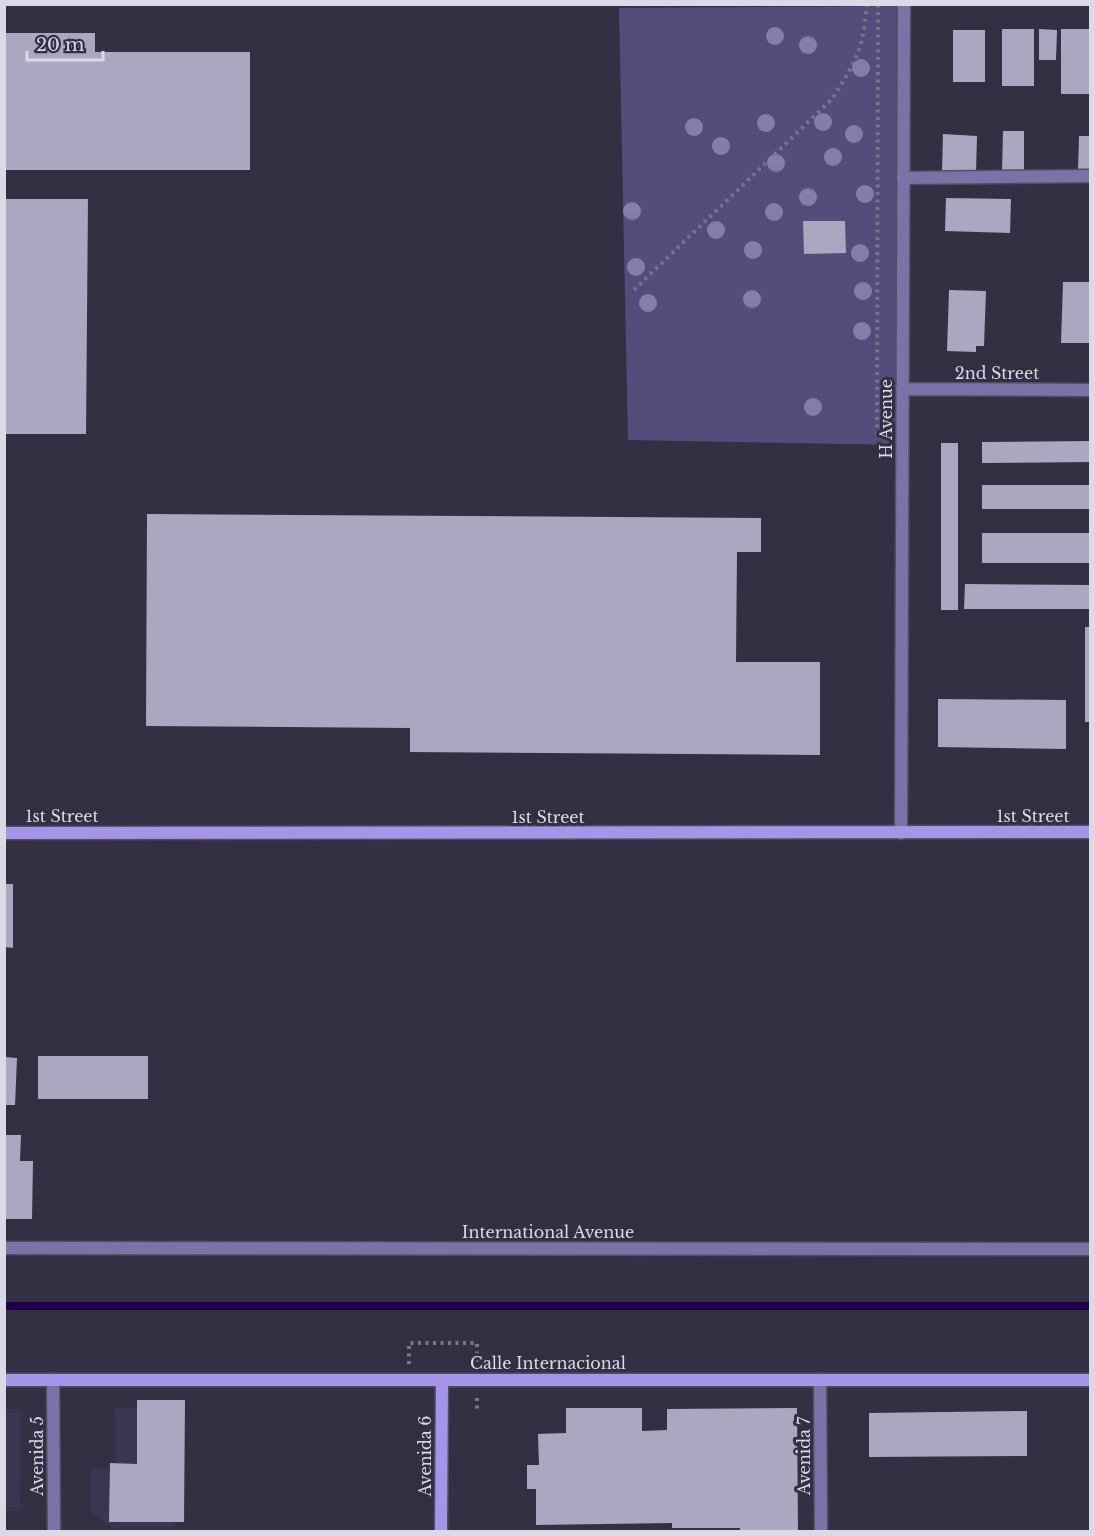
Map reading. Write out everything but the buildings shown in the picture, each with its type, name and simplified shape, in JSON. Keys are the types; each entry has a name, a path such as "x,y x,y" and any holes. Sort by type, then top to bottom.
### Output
{"main road":[{"name":"1st Street","path":"4,832 1090,832"},
{"name":"Calle Internacional","path":"4,1380 1090,1380"},
{"name":"Avenida 6","path":"441,1532 442,1380"}],"street":[{"name":"H Avenue","path":"901,833 904,4"},
{"path":"903,178 1090,176"},
{"name":"2nd Street","path":"902,389 1090,390"},
{"name":"International Avenue","path":"4,1248 1090,1249"},
{"name":"Avenida 5","path":"53,1380 54,1532"},
{"name":"Avenida 7","path":"820,1380 821,1532"}],"path":[{"path":"634,290 832,99 858,52 867,4"},
{"path":"877,435 878,4"}],"shaded area":[{"path":"904,6 902,445 628,440 619,8"},
{"path":"173,1407 175,1527 112,1528 91,1512 90,1469 116,1468 115,1408"},
{"path":"5,1409 21,1409 20,1511 5,1511"}],"waterway":[{"path":"4,1306 1090,1306"}]}
